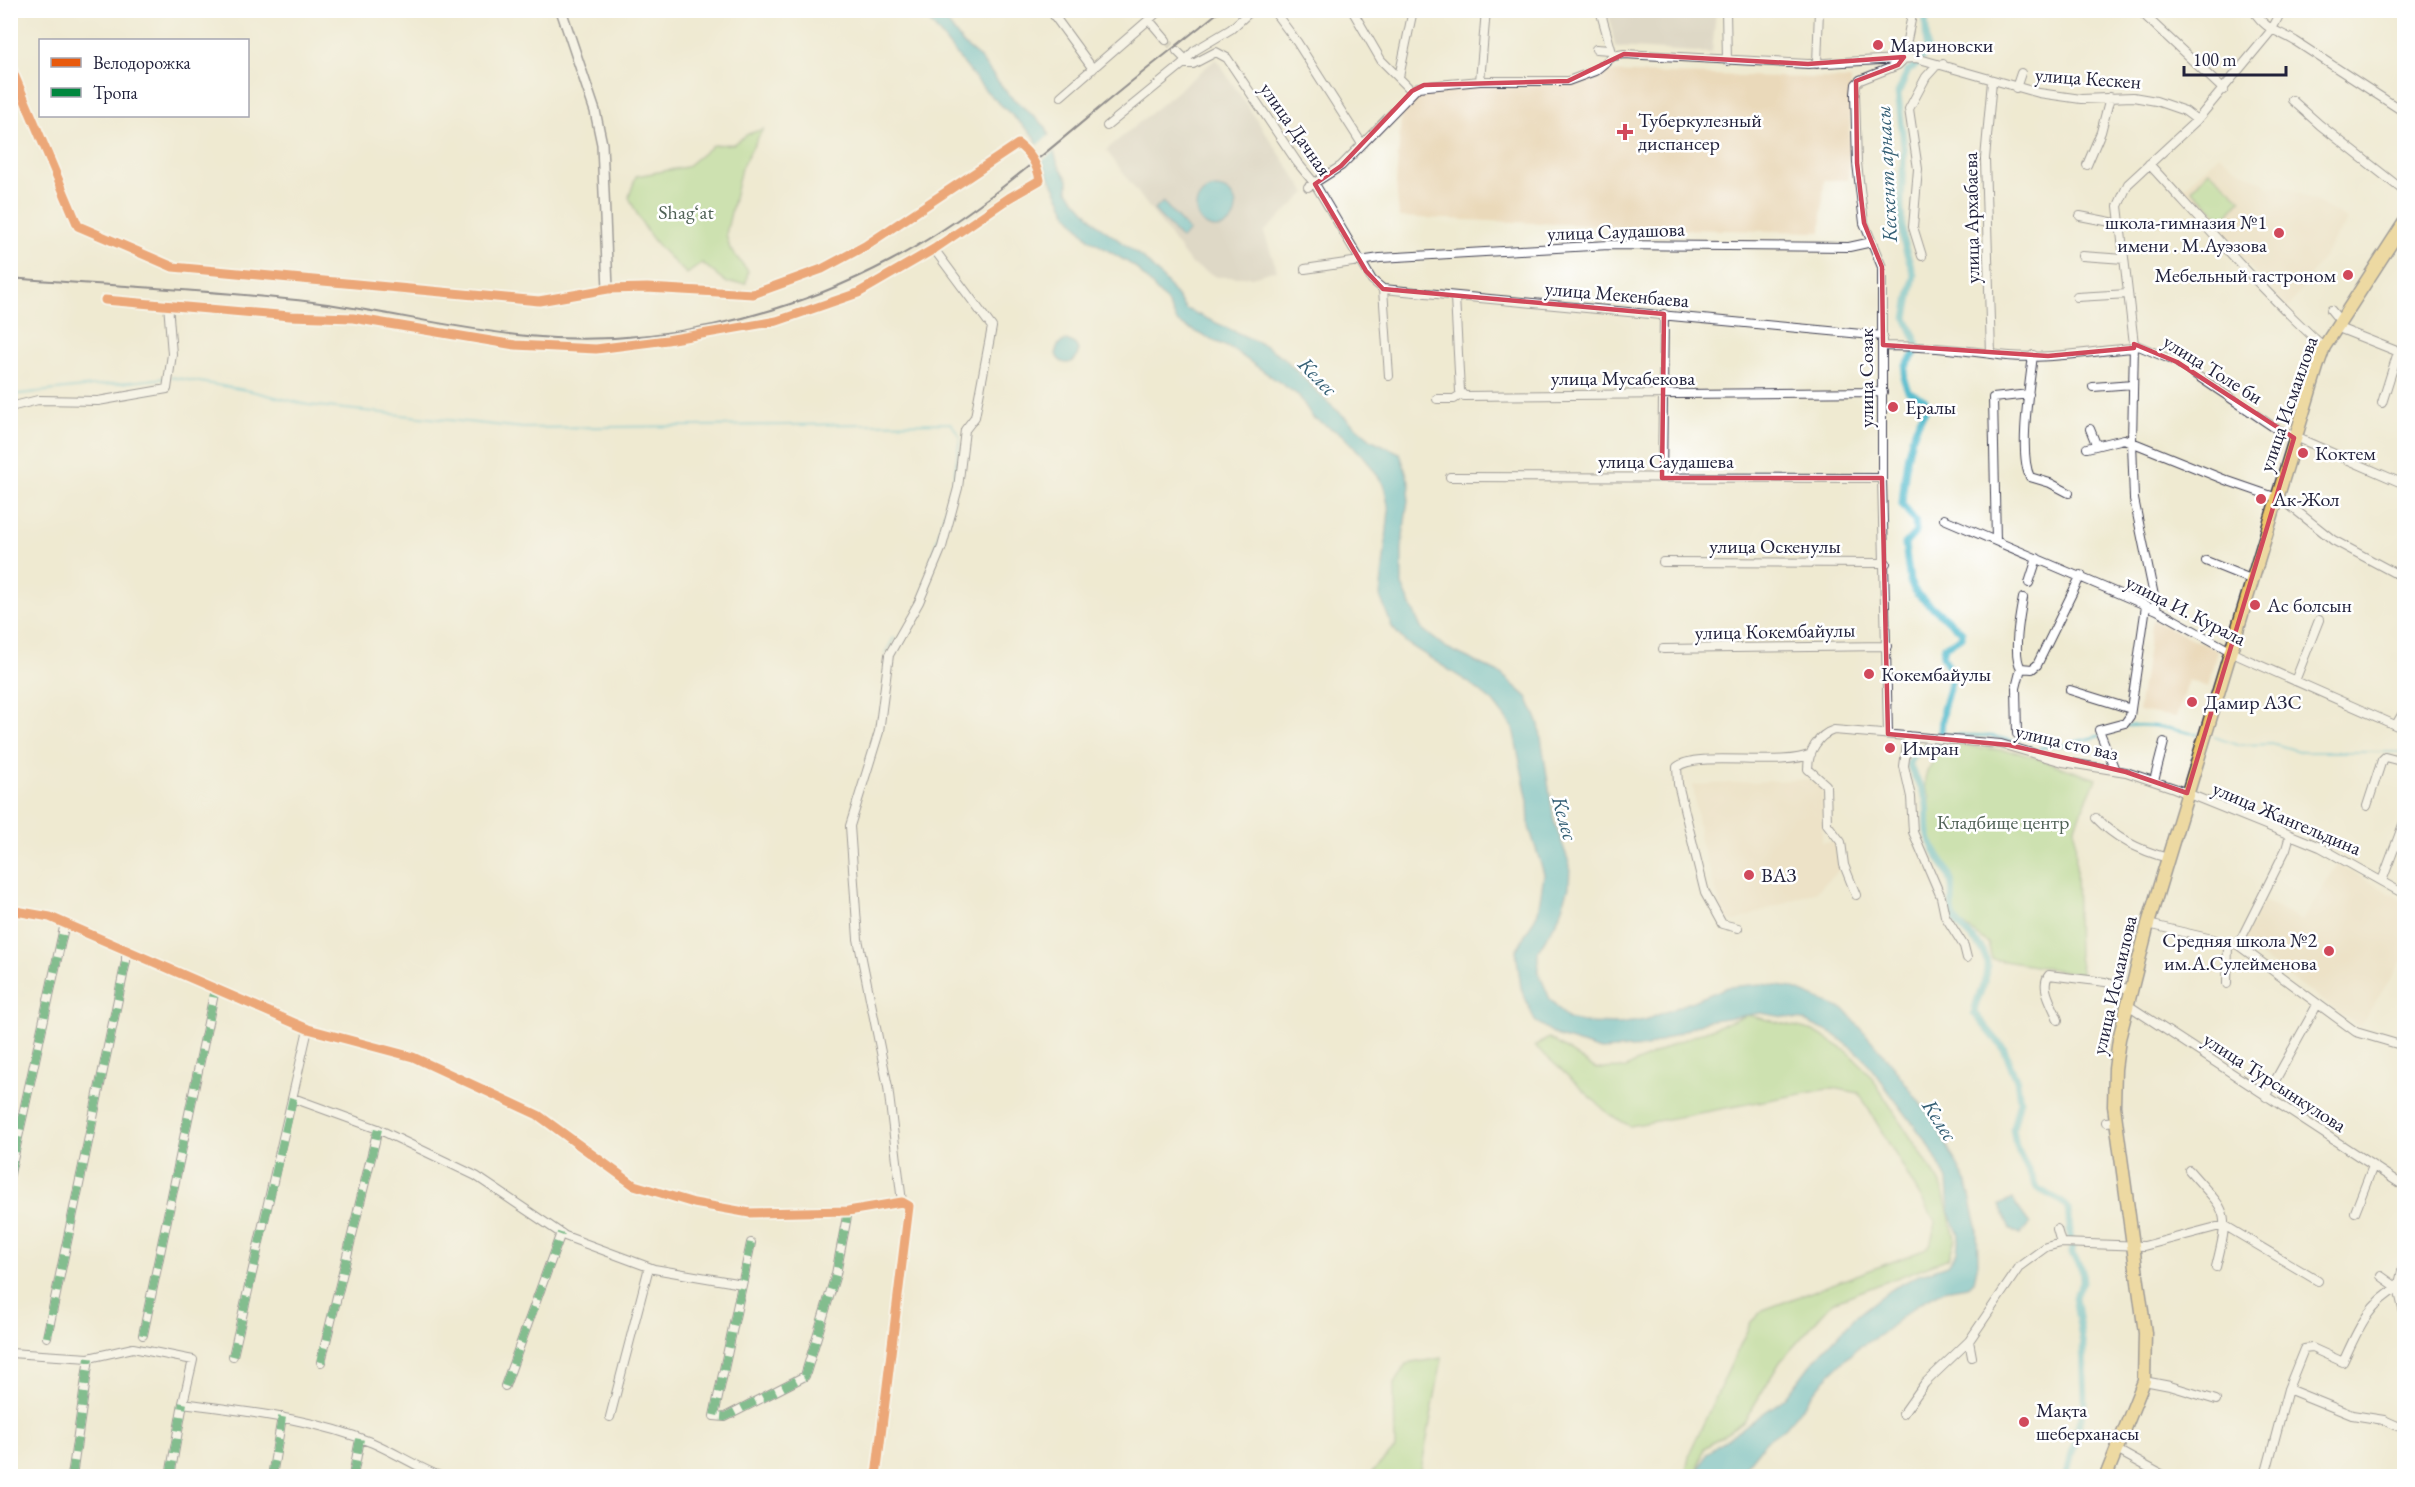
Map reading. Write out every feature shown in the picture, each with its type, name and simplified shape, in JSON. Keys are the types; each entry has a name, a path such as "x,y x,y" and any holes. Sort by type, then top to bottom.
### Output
{"main road":[{"name":"улица Исмаилова","path":"2106,1476 2144,1381 2145,1333 2133,1244 2111,1121 2115,1070 2128,1005 2148,924 2187,793 2294,438 2324,347 2404,223"}],"street":[{"path":"561,10 595,111 602,144 608,290"},
{"path":"1050,10 1093,69"},
{"path":"1107,126 1184,61 1231,29 1252,10"},
{"path":"1273,10 1297,42 1362,144"},
{"path":"1352,10 1381,60 1412,91"},
{"path":"1399,77 1413,10"},
{"path":"1480,81 1486,10"},
{"path":"1312,186 1341,166 1412,91 1424,85 1480,81 1569,81 1595,71 1611,53 1607,27 1600,10"},
{"path":"1726,10 1727,60"},
{"path":"1817,64 1819,10"},
{"path":"1904,57 1913,10"},
{"path":"2139,10 2224,90"},
{"path":"2253,10 2271,31 2295,41 2404,112"},
{"path":"2157,610 2134,499 2132,442 2134,346 2118,211 2123,190 2197,120 2224,90 2271,31 2282,10"},
{"path":"1061,96 1152,14 1166,40"},
{"name":"улица Кескен","path":"1596,49 1611,53 1817,64 1916,58 1943,64 2016,88 2081,99 2133,97 2167,103 2185,111 2197,120"},
{"path":"1177,51 1184,61"},
{"name":"улица Дачная","path":"1184,61 1190,65 1216,52 1225,56 1362,261"},
{"name":"улица Созак","path":"1888,734 1886,563 1882,478 1882,267 1864,223 1857,163 1853,85 1860,80 1898,66 1904,57"},
{"path":"1922,256 1913,227 1918,169 1909,109 1926,77 1936,66 1943,64"},
{"path":"10,65 78,225 173,267 538,301 608,290 647,288 753,294 822,269 865,246 1018,144 1027,151 1038,167 1040,180 1009,198 934,249 858,293 777,321 596,349 515,345 353,318 290,316 105,300"},
{"path":"2016,88 2021,74"},
{"name":"улица Архабаева","path":"1991,354 1985,159 1992,81"},
{"path":"2087,165 2101,132 2110,97"},
{"path":"2292,100 2404,191"},
{"path":"2149,164 2199,222 2296,322 2324,347"},
{"path":"2169,186 2182,194"},
{"path":"2080,216 2121,224"},
{"path":"2393,238 2404,245"},
{"name":"улица Саудашова","path":"1305,269 1362,261 1610,244 1849,247 1872,242"},
{"path":"902,1202 888,1087 858,939 850,826 879,732 889,655 919,602 942,546 958,488 965,430 975,417 992,327 934,249"},
{"path":"2082,255 2124,259"},
{"path":"1362,261 1372,280 1383,289 1389,376"},
{"name":"улица Мекенбаева","path":"1383,289 1883,336"},
{"path":"2077,297 2128,294"},
{"path":"1455,297 1462,394"},
{"path":"10,407 38,400 98,401 167,389 172,354 168,304"},
{"path":"2331,310 2338,324 2401,353 2382,403"},
{"path":"1662,478 1664,314"},
{"name":"улица Толе би","path":"1883,346 2033,355 2077,354 2134,346 2177,362 2275,428 2294,438 2404,484"},
{"path":"2033,355 2025,448 2028,473 2030,477 2053,480 2069,493"},
{"path":"2093,387 2133,384"},
{"name":"улица Мусабекова","path":"1437,399 1454,399 1462,394 1664,395 1883,392"},
{"path":"1996,541 1993,398 2029,394"},
{"path":"2090,429 2096,444"},
{"path":"2087,448 2121,438 2277,498 2288,503 2333,540 2404,578"},
{"name":"улица Саудашева","path":"1449,477 1882,478"},
{"name":"улица И. Курала","path":"1944,519 2157,610 2231,651 2404,729"},
{"path":"2028,584 2037,558"},
{"path":"2206,561 2253,580"},
{"name":"улица Оскенулы","path":"1664,562 1886,563"},
{"path":"2021,668 2032,669 2037,665 2080,576"},
{"path":"2016,734 2016,688 2021,668 2017,661 2019,616 2023,598"},
{"path":"2115,770 2099,730 2124,723 2131,709 2146,606"},
{"path":"2295,681 2319,620"},
{"name":"улица Кокембайулы","path":"1663,649 1887,646"},
{"path":"2070,690 2131,709"},
{"path":"2396,725 2404,711"},
{"name":"улица сто ваз","path":"1811,754 1822,736 1834,730 2001,744 2063,762 2115,770 2187,793"},
{"path":"1908,736 1904,766 1911,798 1913,832 1941,897 1945,916 1964,946 1967,958"},
{"path":"2154,781 2164,742"},
{"path":"1738,928 1722,924 1705,893 1678,784 1677,767 1685,763 1736,758 1773,759 1811,754 1808,769 1826,785 1827,824 1840,842 1845,866 1856,895"},
{"path":"2367,806 2382,760 2385,758 2404,762"},
{"name":"улица Жангельдина","path":"2187,793 2348,860 2404,892"},
{"path":"2096,818 2118,836 2144,850 2168,858"},
{"path":"2382,881 2404,822"},
{"path":"2238,945 2286,849 2290,835"},
{"path":"10,910 50,917 308,1029 413,1057 538,1115 634,1185 694,1203 750,1214 848,1211 902,1202 909,1206 876,1476"},
{"path":"10,1174 65,923"},
{"path":"2148,924 2238,945 2316,1005 2356,1032 2404,1047"},
{"path":"2227,984 2228,944"},
{"path":"47,1337 126,961 126,949"},
{"path":"2058,1020 2045,988 2046,977 2082,976 2132,990"},
{"path":"143,1335 215,989"},
{"name":"улица Турсынкулова","path":"2128,1005 2404,1186"},
{"path":"2266,1097 2316,1005"},
{"path":"232,1356 308,1029"},
{"path":"293,1098 378,1129 476,1176 561,1233 649,1267 742,1284"},
{"path":"321,1362 378,1129"},
{"path":"2355,1212 2373,1166"},
{"path":"2189,1170 2220,1204 2224,1225 2216,1267"},
{"path":"751,1243 714,1416 725,1417 805,1376 836,1274 848,1211"},
{"path":"1903,1414 1924,1383 1969,1341 2020,1266 2046,1247 2061,1243 2144,1246 2224,1225 2318,1281"},
{"path":"2057,1228 2061,1243"},
{"path":"505,1386 561,1233"},
{"path":"2404,1263 2398,1288 2404,1313"},
{"path":"610,1417 649,1267"},
{"path":"2381,1276 2398,1288"},
{"path":"2265,1476 2288,1389 2304,1349 2312,1348 2343,1362 2367,1314 2388,1293 2398,1288"},
{"path":"1969,1341 1972,1357"},
{"path":"10,1353 89,1358 134,1348 193,1360 170,1476"},
{"path":"72,1476 89,1358"},
{"path":"2144,1381 2216,1400"},
{"path":"2288,1389 2329,1407 2370,1419 2384,1420 2404,1429"},
{"path":"183,1403 282,1417 360,1439 429,1474 440,1476"},
{"path":"272,1476 282,1417"},
{"path":"353,1476 360,1439"},
{"path":"2117,1450 2164,1476"}],"highlighted area":[{"path":"1624,54 1808,64 1904,57 1898,65 1856,81 1857,163 1864,223 1882,267 1883,345 2048,356 2134,348 2134,344 2177,362 2294,438 2187,793 2126,772 2009,745 1888,734 1882,478 1662,478 1664,314 1383,289 1366,271 1315,184 1341,166 1412,91 1424,85 1568,81"}],"shaded area":[{"path":"1608,11 1716,11 1712,53 1615,47"},
{"path":"1216,59 1306,193 1264,232 1277,270 1252,277 1217,277 1191,264 1106,150"},
{"name":"Туберкулезный диспансер","path":"1603,72 1851,79 1848,180 1824,180 1821,232 1674,229 1399,217 1396,183 1402,105 1432,86 1568,84 1587,80"},
{"name":"школа-гимназия №1 имени . М.Ауэзова","path":"2219,154 2235,167 2271,187 2280,184 2348,220 2288,309 2181,191"},
{"path":"2152,620 2217,650 2208,687 2188,680 2176,717 2138,711"},
{"path":"1809,779 1823,784 1822,842 1836,842 1839,870 1817,891 1736,921 1725,919 1700,841 1693,785"},
{"name":"Средняя школа №2 им.А.Сулейменова","path":"2338,864 2404,901 2404,958 2359,1027 2242,943 2263,901 2302,921"}],"green space":[{"name":"Shag‘at","path":"763,129 741,168 726,234 730,249 748,271 746,283 727,283 702,263 687,274 653,240 635,210 629,197 636,176 686,167 713,145 733,144 748,134"},
{"path":"2209,170 2241,199 2224,219 2192,190"},
{"name":"Кладбище центр","path":"1946,744 2019,752 2096,779 2075,826 2078,957 2082,974 1992,959 1988,943 1959,922 1952,906 1954,881 1929,834 1930,796 1925,783 1928,769"},
{"path":"1747,1015 1814,1031 1848,1052 1870,1075 1941,1184 1955,1238 1949,1258 1833,1302 1780,1362 1744,1422 1704,1448 1696,1476 1685,1476 1690,1452 1751,1322 1763,1310 1921,1251 1930,1245 1936,1223 1859,1093 1833,1088 1630,1126 1610,1115 1535,1046 1549,1038 1596,1069 1626,1068 1675,1043"},
{"path":"1442,1358 1420,1476 1368,1476 1395,1449 1394,1384 1406,1364"}],"water":[{"name":"Келес","path":"921,11 939,11 963,44 979,57 1008,94 1046,127 1058,164 1068,180 1068,191 1098,225 1142,257 1166,282 1186,309 1266,346 1283,357 1326,401 1372,440 1400,453 1410,485 1402,544 1402,585 1421,628 1445,647 1501,674 1527,697 1539,724 1554,821 1570,865 1569,887 1558,919 1538,951 1538,971 1550,999 1568,1019 1587,1023 1618,1024 1645,1020 1728,987 1761,984 1792,988 1845,1010 1890,1062 1934,1122 1967,1183 1977,1226 1978,1263 1974,1281 1967,1286 1944,1290 1918,1304 1880,1335 1857,1348 1825,1379 1786,1427 1766,1441 1738,1476 1696,1476 1707,1453 1785,1398 1810,1365 1855,1317 1890,1290 1921,1274 1948,1265 1957,1252 1959,1235 1949,1211 1947,1180 1928,1144 1863,1057 1835,1035 1802,1020 1761,1013 1706,1021 1647,1047 1601,1050 1559,1037 1535,1021 1521,988 1516,951 1538,912 1544,874 1529,827 1528,801 1513,728 1493,702 1468,682 1405,642 1392,627 1380,596 1389,510 1384,485 1366,459 1341,434 1313,418 1299,396 1233,350 1178,323 1166,301 1134,266 1090,240 1069,216 1044,166 1035,137 984,89"},
{"path":"1216,188 1224,189 1230,194 1235,200 1235,216 1230,222 1224,227 1216,228 1208,227 1202,222 1197,216 1196,208 1197,200 1202,194 1208,189"},
{"path":"1163,202 1189,231 1181,239 1154,210"},
{"path":"1063,341 1071,341 1078,348 1078,356 1071,363 1063,363 1056,356 1056,348"},
{"path":"2012,1199 2030,1224 2020,1235 2010,1229 2000,1205"}],"pier":[{"path":"1052,134 1057,149 1040,162 1035,147"}],"waterway":[{"name":"Кескент арнасы","path":"1925,10 1927,50 1919,63 1908,71 1898,93 1904,149 1901,206 1903,241 1914,275 1906,318 1917,343 1915,353 1906,366 1904,380 1908,391 1925,400 1927,408 1911,442 1902,504 1915,521 1916,532 1905,544 1910,582 1917,594 1962,632 1962,637 1945,646 1943,656 1953,675 1943,709 1940,742 1919,749 1909,763 1926,800 1930,840 1951,881 1954,917 1978,944 1985,957 1986,977 1974,1013 2004,1049 2017,1081 2020,1100 2013,1128 2016,1146 2037,1188 2061,1201 2068,1209 2071,1241"},
{"path":"171,377 251,391 308,405 523,428 951,423 960,437 954,479 930,566"},
{"path":"10,395 166,378"},
{"path":"885,654 894,638"},
{"path":"2127,726 2155,726 2197,734"},
{"path":"2104,734 2118,728"},
{"path":"1942,734 1991,736 2019,742"},
{"path":"2039,748 2099,736"},
{"path":"2214,737 2238,745 2275,744 2302,752 2404,752"},
{"name":"Кескент арнасы","path":"2066,1476 2085,1402 2083,1346 2075,1297 2083,1282 2082,1269 2072,1254 2072,1246"}],"tunnel":[{"path":"1166,40 1177,51"}],"railway":[{"path":"10,278 200,291 313,302 527,336 574,339 621,338 714,325 805,299 848,281 917,246 1020,174 1221,10"}],"marked path":[{"path":"10,1174 65,923"},
{"path":"47,1337 126,961 126,949"},
{"path":"143,1335 215,989"},
{"path":"233,1356 293,1098"},
{"path":"321,1362 378,1129"},
{"path":"751,1243 714,1416 725,1417 805,1376 836,1274 848,1211"},
{"path":"505,1386 561,1233"},
{"path":"72,1476 89,1358"},
{"path":"170,1476 183,1403"},
{"path":"272,1476 282,1417"},
{"path":"353,1476 360,1439"},
{"path":"428,1476 429,1472"}],"cycle path":[{"path":"10,65 78,226 173,267 539,301 608,289 647,288 753,294 822,269 865,246 1018,144 1033,160 1040,180 1009,198 934,249 858,293 777,321 667,340 596,349 515,345 353,318 290,316 105,300"},
{"path":"10,910 50,917 308,1029 413,1057 538,1115 634,1185 694,1203 750,1213 848,1211 902,1202 909,1206 876,1476"}],"place":[{"name":"Мариновски","path":"1878,45"},
{"name":"Туберкулезный диспансер","path":"1625,132"},
{"name":"школа-гимназия №1 имени . М.Ауэзова","path":"2279,233"},
{"name":"Мебельный гастроном","path":"2348,275"},
{"name":"Ералы","path":"1893,407"},
{"name":"Коктем","path":"2303,453"},
{"name":"Ак-Жол","path":"2261,499"},
{"name":"Ас болсын","path":"2255,605"},
{"name":"Кокембайулы","path":"1869,674"},
{"name":"Дамир АЗС","path":"2192,702"},
{"name":"Имран","path":"1890,748"},
{"name":"ВАЗ","path":"1749,875"},
{"name":"Средняя школа №2 им.А.Сулейменова","path":"2329,951"},
{"name":"Мақта шеберханасы","path":"2024,1422"}]}
